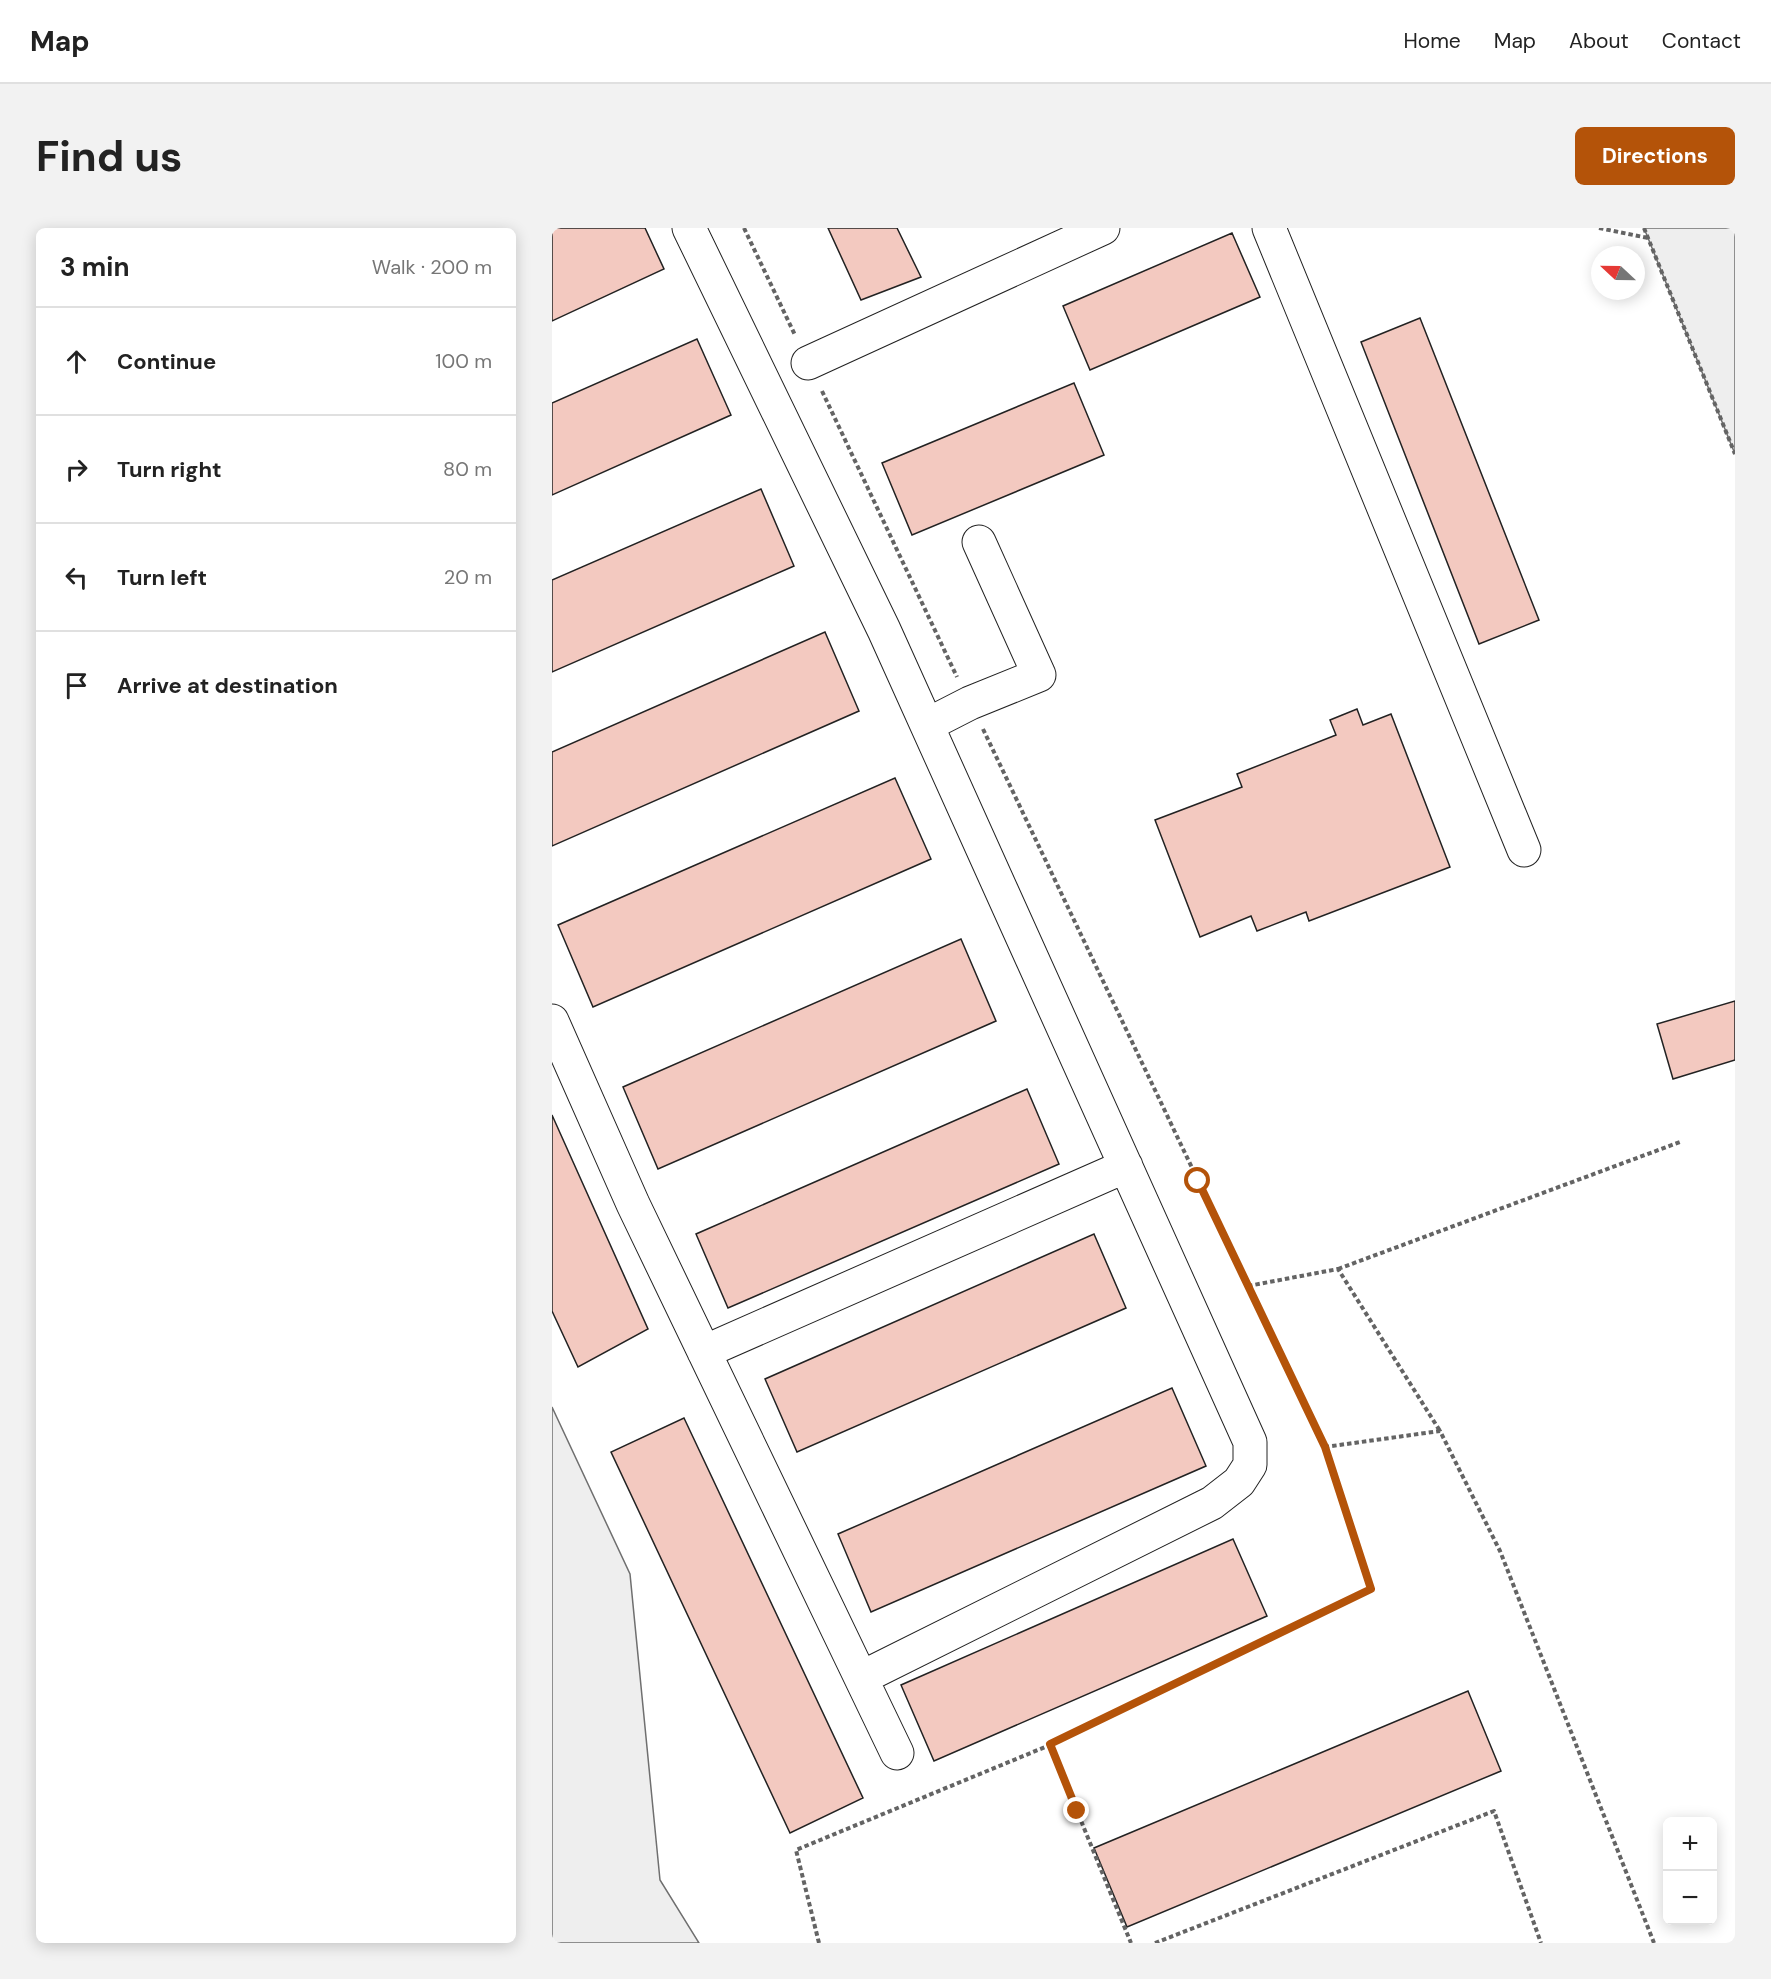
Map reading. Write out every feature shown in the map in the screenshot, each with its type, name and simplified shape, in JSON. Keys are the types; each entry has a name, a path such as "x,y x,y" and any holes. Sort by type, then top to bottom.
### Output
{"street":[{"path":"689,228 884,630 1250,1442 1250,1465 1239,1482 1212,1503 861,1678"},
{"path":"808,363 1103,228"},
{"path":"1269,228 1524,850"},
{"path":"927,725 970,703 1039,675 979,542"},
{"path":"552,1021 633,1204 897,1753"},
{"path":"704,1352 1126,1166"}],"path":[{"path":"744,228 1325,1447 1371,1589 1050,1744 796,1850 819,1943"},
{"path":"1599,228 1648,238"},
{"path":"1644,228 1735,454"},
{"path":"1248,1286 1338,1269 1680,1142"},
{"path":"1338,1269 1440,1431 1500,1551 1654,1943"},
{"path":"1325,1447 1440,1431"},
{"path":"1050,1744 1131,1943"},
{"path":"1155,1943 1494,1811 1541,1943"}],"shaded area":[{"path":"1644,228 1735,228 1735,454 1648,238"},
{"path":"552,1407 630,1574 660,1880 699,1943 552,1943"}],"building":[{"path":"552,228 645,228 664,269 552,321"},
{"path":"828,228 897,228 921,277 861,300"},
{"path":"1232,233 1260,297 1090,370 1063,306"},
{"path":"1420,318 1539,620 1479,644 1361,342"},
{"path":"697,339 731,415 552,495 552,403"},
{"path":"1074,383 1104,455 912,535 882,463"},
{"path":"761,489 794,566 552,672 552,580"},
{"path":"825,632 859,711 552,846 552,752"},
{"path":"1357,709 1363,725 1391,714 1450,867 1309,921 1306,912 1257,931 1251,916 1200,937 1155,820 1242,787 1237,774 1336,735 1330,720"},
{"path":"895,778 931,859 593,1007 558,925"},
{"path":"961,939 996,1021 658,1169 623,1087"},
{"path":"1735,1001 1735,1060 1673,1079 1657,1024"},
{"path":"1027,1089 1059,1164 728,1308 696,1234"},
{"path":"552,1115 648,1329 578,1367 552,1311"},
{"path":"1094,1234 1126,1308 797,1452 765,1379"},
{"path":"1172,1388 1206,1466 871,1612 838,1534"},
{"path":"684,1418 863,1798 790,1833 611,1452"},
{"path":"1233,1539 1267,1616 934,1761 901,1685"},
{"path":"1468,1691 1501,1771 1127,1927 1094,1848"}],"route":[{"path":"1077,1811 1050,1744 1371,1589 1325,1447 1198,1181"}]}
